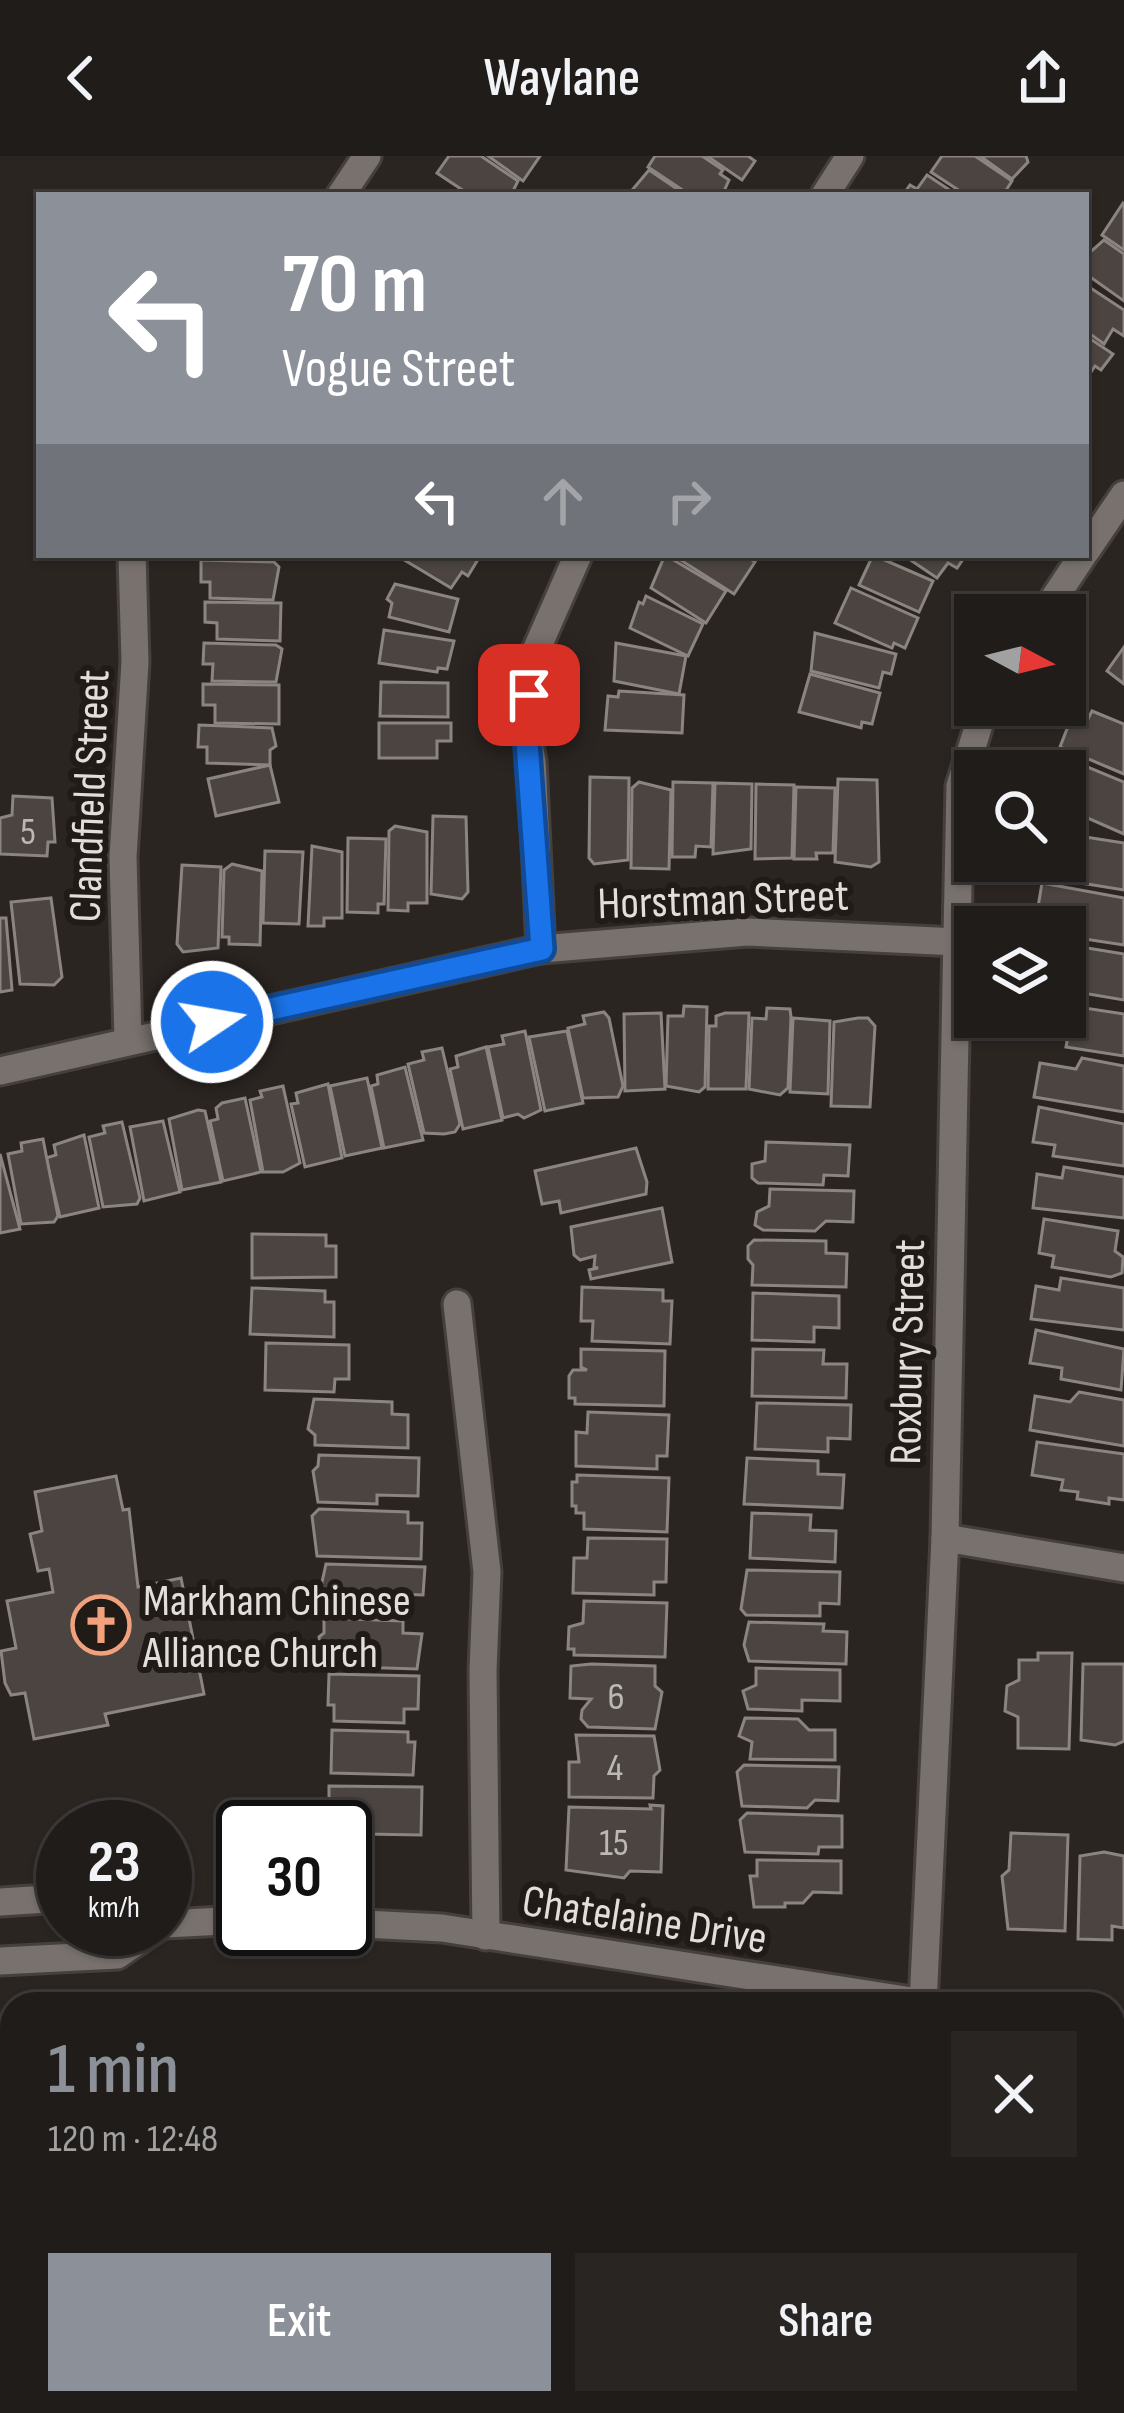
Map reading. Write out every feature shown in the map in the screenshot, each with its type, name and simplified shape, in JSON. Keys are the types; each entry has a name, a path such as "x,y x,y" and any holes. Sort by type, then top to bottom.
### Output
{"street":[{"path":"343,192 367,156"},
{"path":"827,192 850,156"},
{"path":"1089,547 1124,495"},
{"name":"Clandfield Street","path":"128,1040 123,857 135,662 132,558"},
{"path":"542,949 526,729 531,662 577,558"},
{"path":"1057,594 1082,558"},
{"name":"Roxbury Street","path":"958,906 960,786 979,726"},
{"name":"Horstman Street","path":"0,1071 542,949 747,932 954,942"},
{"name":"Roxbury Street","path":"926,1992 945,1538 956,1038"},
{"path":"458,1304 487,1572 483,1670 486,1936"},
{"path":"945,1538 1124,1568"},
{"path":"0,1903 36,1900"},
{"name":"Chatelaine Drive","path":"372,1924 442,1928 848,1992"},
{"path":"0,1961 98,1956"}],"building":[{"path":"449,156 481,156 518,181 512,192 466,192 437,173"},
{"path":"488,156 540,156 523,181"},
{"path":"655,156 702,156 729,180 724,191 686,192 648,167"},
{"path":"707,156 748,156 755,161 742,180"},
{"path":"942,156 975,156 1012,181 1005,192 961,192 931,172"},
{"path":"980,156 1026,156 1028,162 1012,179"},
{"path":"649,170 682,192 631,192"},
{"path":"927,175 952,192 905,192 910,185 917,189"},
{"path":"1124,204 1124,250 1102,235"},
{"path":"1104,240 1124,254 1124,301 1089,276 1089,253"},
{"path":"1089,287 1124,310 1124,336 1113,329 1104,344 1089,333"},
{"path":"1089,338 1113,354 1101,370 1095,366 1089,375"},
{"path":"401,558 477,561 468,576 462,572 451,588"},
{"path":"664,558 670,558 726,591 706,623 651,588"},
{"path":"749,558 755,562 734,594 679,559"},
{"path":"872,558 933,581 919,612 859,585"},
{"path":"907,558 964,558 957,568 948,563 937,578"},
{"path":"201,560 274,562 279,567 273,600 210,598 210,582 201,582"},
{"path":"395,584 458,599 449,632 389,617 392,603 387,599"},
{"path":"851,588 918,618 905,648 894,643 892,648 835,623"},
{"path":"646,596 703,624 688,656 630,628"},
{"path":"205,602 281,603 280,641 217,639 217,623 205,622"},
{"path":"384,630 454,641 447,669 437,672 379,663"},
{"path":"815,633 896,654 891,674 883,672 879,688 811,671"},
{"path":"204,643 276,645 282,649 276,682 212,681 213,664 203,664"},
{"path":"616,643 686,656 679,694 614,681"},
{"path":"1124,647 1124,684 1107,671"},
{"path":"810,674 880,693 872,724 862,722 861,728 799,712"},
{"path":"381,682 448,683 448,717 380,716"},
{"path":"203,684 279,685 279,724 215,723 215,705 203,705"},
{"path":"619,691 684,695 682,733 605,730 608,696 618,697"},
{"path":"1092,711 1124,724 1124,774 1086,758 1086,750 1060,747 1068,726 1086,723"},
{"path":"379,723 451,723 451,741 437,741 437,758 379,758"},
{"path":"199,725 272,728 276,746 270,750 270,765 207,763 207,747 198,747"},
{"path":"270,765 279,802 216,816 208,779"},
{"path":"1086,766 1124,782 1124,834 1086,817"},
{"path":"590,777 629,778 628,860 594,864 589,858"},
{"path":"838,779 877,780 879,862 871,867 835,862"},
{"path":"639,782 671,790 669,869 631,868 632,788"},
{"path":"673,782 713,783 711,847 696,846 695,857 672,857"},
{"path":"715,783 752,784 751,849 713,854"},
{"path":"756,784 794,785 792,858 755,859"},
{"path":"796,787 835,788 833,853 794,859"},
{"path":"13,796 52,798 55,842 48,842 47,856 0,854 0,818 12,815"},
{"path":"433,816 466,817 468,892 462,899 431,894"},
{"path":"395,826 427,832 427,903 408,903 408,911 388,910 389,831"},
{"path":"1086,837 1124,843 1124,890 1075,882 1086,882"},
{"path":"348,838 386,839 384,904 378,904 378,913 347,912"},
{"path":"312,846 342,852 342,918 324,918 324,926 308,926"},
{"path":"265,851 303,852 299,924 263,923"},
{"path":"232,864 262,871 260,945 229,944 229,937 222,937 224,870"},
{"path":"182,865 221,867 218,948 183,952 177,944"},
{"path":"1042,883 1124,898 1124,945 1086,939 1086,906 1038,906"},
{"path":"51,898 62,977 54,985 20,984 11,902"},
{"path":"0,918 6,918 12,990 0,992"},
{"path":"1086,948 1124,954 1124,1000 1086,994"},
{"path":"684,1006 707,1007 705,1087 699,1092 666,1086 668,1016 683,1016"},
{"path":"767,1008 790,1009 788,1088 780,1095 749,1089 752,1018 766,1019"},
{"path":"1086,1008 1124,1014 1124,1056 1066,1047 1068,1038 1086,1038"},
{"path":"604,1012 623,1086 618,1097 583,1098 568,1028 585,1024 583,1016"},
{"path":"661,1013 665,1089 625,1091 624,1014"},
{"path":"749,1013 746,1089 708,1089 709,1026 716,1026 716,1016"},
{"path":"793,1018 830,1021 828,1094 790,1092"},
{"path":"868,1018 875,1026 870,1107 831,1106 834,1022"},
{"path":"525,1031 541,1110 524,1118 518,1114 503,1118 488,1047 504,1044 502,1036"},
{"path":"567,1031 583,1103 545,1111 529,1037"},
{"path":"486,1047 502,1120 463,1129 450,1069 458,1067 456,1056"},
{"path":"442,1048 460,1124 455,1132 424,1133 408,1064 424,1060 422,1052"},
{"path":"1082,1058 1124,1066 1124,1112 1034,1097 1040,1063 1076,1069"},
{"path":"405,1067 423,1140 384,1148 371,1086 378,1084 377,1075"},
{"path":"367,1078 382,1148 345,1156 330,1086"},
{"path":"328,1084 342,1158 305,1167 291,1104 298,1103 296,1093"},
{"path":"283,1086 300,1163 283,1172 263,1172 250,1100 262,1097 260,1091"},
{"path":"245,1098 261,1172 223,1181 210,1121 218,1119 216,1108 222,1103"},
{"path":"1039,1107 1124,1124 1124,1166 1053,1156 1055,1145 1033,1142"},
{"path":"205,1111 221,1182 182,1190 169,1119"},
{"path":"163,1121 180,1192 144,1201 130,1127"},
{"path":"122,1122 140,1198 137,1204 103,1207 89,1137 105,1133 103,1126"},
{"path":"84,1135 99,1208 60,1217 46,1158 56,1155 54,1145"},
{"path":"43,1139 58,1216 54,1222 21,1224 8,1154 22,1151 21,1143"},
{"path":"766,1142 850,1145 848,1176 824,1175 823,1185 758,1183 752,1178 752,1164 765,1161"},
{"path":"636,1148 646,1194 561,1213 559,1201 542,1204 535,1171"},
{"path":"0,1154 20,1229 0,1233"},
{"path":"1064,1167 1124,1177 1124,1218 1033,1208 1037,1174 1062,1178"},
{"path":"770,1189 854,1191 853,1222 826,1221 815,1231 763,1230 755,1225 757,1212 769,1206"},
{"path":"662,1208 672,1262 591,1279 589,1270 598,1268 594,1267 595,1256 580,1260 574,1255 571,1227"},
{"path":"1044,1219 1118,1231 1115,1251 1123,1257 1122,1273 1111,1277 1052,1267 1054,1256 1039,1253"},
{"path":"252,1234 326,1235 326,1246 336,1246 336,1277 252,1278"},
{"path":"754,1240 826,1241 826,1253 847,1254 846,1287 752,1285 748,1246"},
{"path":"1061,1278 1124,1288 1124,1330 1031,1319 1036,1286 1059,1290"},
{"path":"582,1287 663,1290 663,1301 672,1301 670,1344 592,1341 593,1321 581,1321"},
{"path":"252,1288 325,1291 325,1302 334,1302 334,1337 250,1334"},
{"path":"753,1293 839,1296 839,1328 814,1327 814,1342 752,1340"},
{"path":"1036,1330 1124,1349 1121,1390 1061,1379 1062,1368 1030,1363"},
{"path":"266,1343 349,1345 349,1379 335,1379 334,1392 265,1390"},
{"path":"581,1349 665,1351 664,1406 575,1404 575,1398 569,1398 569,1376 573,1370 587,1370 581,1367"},
{"path":"753,1349 824,1350 823,1364 847,1364 846,1398 752,1396"},
{"path":"1079,1392 1124,1400 1124,1446 1030,1430 1035,1396 1070,1402"},
{"path":"314,1399 392,1402 392,1414 408,1415 408,1448 315,1445 315,1435 308,1429"},
{"path":"757,1403 851,1405 850,1439 828,1438 828,1452 755,1449"},
{"path":"588,1412 669,1415 667,1456 657,1456 657,1469 576,1466 576,1432 587,1433"},
{"path":"1037,1442 1124,1454 1124,1500 1109,1498 1109,1504 1077,1499 1078,1492 1061,1490 1063,1480 1032,1475"},
{"path":"319,1455 419,1458 418,1496 377,1495 377,1504 318,1502 313,1471"},
{"path":"747,1458 818,1461 818,1474 844,1475 842,1508 744,1504"},
{"path":"577,1475 669,1478 667,1532 584,1529 584,1513 576,1513 572,1506 572,1482 577,1482"},
{"name":"Markham Chinese Alliance Church","path":"116,1476 123,1510 129,1509 138,1587 181,1578 204,1694 105,1714 108,1725 34,1739 25,1693 11,1695 1,1651 16,1648 7,1601 53,1592 49,1569 38,1571 30,1534 42,1531 35,1492"},
{"path":"319,1509 408,1512 408,1523 422,1523 421,1559 317,1556 312,1516"},
{"path":"752,1513 811,1515 810,1530 836,1531 835,1562 750,1558"},
{"path":"588,1538 667,1539 666,1582 654,1582 654,1595 573,1593 574,1558 587,1558"},
{"path":"326,1564 425,1567 423,1595 396,1594 396,1605 384,1605 384,1612 325,1610 326,1594 320,1591"},
{"path":"747,1570 840,1572 839,1604 820,1603 820,1616 746,1615 741,1609"},
{"path":"584,1601 667,1603 665,1657 574,1655 574,1649 568,1649 569,1627 583,1623"},
{"path":"324,1618 403,1621 403,1633 422,1634 417,1669 323,1666 319,1637 324,1633"},
{"path":"749,1622 824,1624 823,1631 847,1632 846,1664 749,1661 744,1645"},
{"path":"1038,1653 1072,1653 1069,1749 1018,1748 1018,1717 1005,1711 1007,1686 1019,1680 1019,1660 1038,1660"},
{"path":"1083,1664 1124,1664 1124,1741 1115,1745 1081,1740"},
{"path":"571,1666 655,1666 655,1686 662,1692 655,1729 588,1727 581,1719 591,1699 570,1698"},
{"path":"756,1668 840,1670 840,1701 802,1700 802,1711 748,1709 743,1691 756,1685"},
{"path":"329,1674 419,1676 418,1709 404,1709 404,1723 334,1721 334,1705 328,1705"},
{"path":"745,1718 798,1719 809,1730 835,1730 835,1760 750,1759 752,1742 739,1736"},
{"path":"332,1730 408,1732 408,1742 415,1742 413,1775 331,1773"},
{"path":"576,1735 654,1736 660,1770 654,1776 653,1798 569,1797 569,1762 579,1762"},
{"path":"744,1765 839,1767 838,1801 815,1800 807,1808 742,1806 737,1772"},
{"path":"329,1786 422,1787 421,1835 372,1834 372,1800 329,1800"},
{"path":"650,1805 663,1806 661,1872 630,1871 624,1878 566,1870 569,1807 651,1809"},
{"path":"747,1813 842,1816 842,1847 819,1847 818,1854 745,1852 740,1820"},
{"path":"1011,1833 1068,1835 1065,1931 1008,1929 1002,1876 1009,1870"},
{"path":"1104,1852 1124,1856 1124,1928 1112,1926 1112,1940 1078,1939 1080,1856"},
{"path":"757,1860 841,1861 841,1893 813,1892 803,1903 754,1907 750,1876 757,1876"}],"place":[{"name":"Markham Chinese Alliance Church","path":"101,1625"}],"route":[{"path":"212,1022 542,949 532,760 526,729 529,695"}]}
